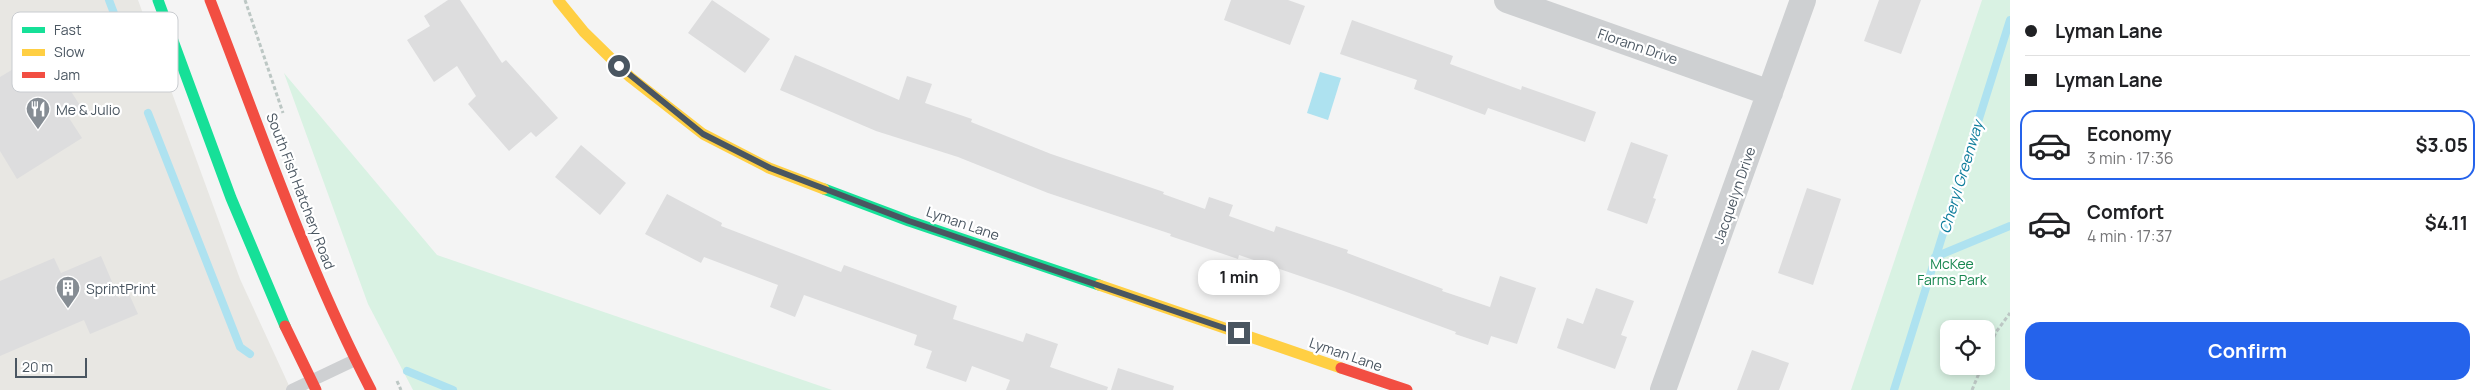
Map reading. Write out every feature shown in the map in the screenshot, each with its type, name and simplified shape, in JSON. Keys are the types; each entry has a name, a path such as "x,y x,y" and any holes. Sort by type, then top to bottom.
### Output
{"street":[{"path":"158,0 162,12"},
{"name":"South Fish Hatchery Road","path":"210,0 311,260 355,360 371,390"},
{"name":"Lyman Lane","path":"558,0 584,32 630,77 703,134 770,168 909,221 1407,390"},
{"name":"Florann Drive","path":"1507,0 1770,92"},
{"name":"Jacquelyn Drive","path":"1663,390 1803,0"},
{"path":"178,54 254,258 282,323 314,386"}],"lane":[{"path":"292,390 314,386 355,360"}],"path":[{"path":"245,0 285,118"},
{"path":"1995,334 2010,313"},
{"path":"393,373 401,390"},
{"path":"1972,390 1978,375"}],"shaded area":[{"path":"0,0 138,0 142,12 12,12 12,92 172,92 240,279 291,390 0,390"}],"green space":[{"name":"McKee Farms Park","path":"1982,0 2010,0 2010,390 1851,390"},
{"path":"284,73 437,255 832,390 413,390 368,304"}],"water":[{"path":"1320,72 1341,78 1328,120 1307,113"}],"building":[{"path":"448,0 460,0 502,63 506,60 558,118 536,137 531,132 509,151 468,104 476,96 457,66 434,82 407,40 430,26 424,16"},
{"path":"712,0 770,39 745,73 688,33"},
{"path":"1231,0 1288,0 1305,6 1290,45 1224,20"},
{"path":"1879,0 1921,0 1901,54 1864,41"},
{"path":"1352,20 1453,56 1450,64 1521,90 1522,86 1596,112 1585,142 1488,108 1485,115 1414,89 1417,80 1340,54"},
{"path":"795,55 899,100 907,76 932,84 925,103 972,119 971,122 1051,154 1164,192 1163,194 1205,209 1209,197 1233,205 1229,216 1274,232 1276,226 1348,250 1347,253 1443,289 1442,291 1490,307 1500,276 1536,288 1517,344 1491,336 1488,345 1341,290 1239,255 1238,259 1170,236 1171,234 1048,193 958,157 876,131 780,90"},
{"name":"Me & Julio","path":"12,70 12,92 71,92 83,110 69,118 82,138 17,179 0,151 0,77"},
{"path":"1631,142 1668,155 1653,198 1656,199 1647,224 1607,210"},
{"path":"581,145 626,183 600,215 555,177"},
{"path":"1807,188 1841,199 1813,285 1778,273"},
{"path":"667,194 722,223 721,226 841,272 844,265 957,306 953,319 1023,342 1026,333 1058,344 1050,367 1108,387 1107,390 1006,390 1010,380 972,366 966,382 926,368 932,351 914,345 917,335 804,295 795,317 770,307 778,285 704,257 701,263 645,234"},
{"name":"SprintPrint","path":"101,256 119,298 129,294 138,314 90,334 84,320 0,356 0,281 54,258 61,273"},
{"path":"1596,288 1634,301 1621,335 1627,337 1615,369 1557,348 1567,318 1583,324"},
{"path":"1752,350 1789,363 1779,390 1737,390"},
{"path":"1118,368 1174,386 1173,390 1111,390"}],"waterway":[{"path":"109,0 114,12"},
{"name":"Cheryl Greenway","path":"1894,390 2010,20"},
{"path":"148,113 240,347 250,354"},
{"path":"1935,257 2010,226"},
{"path":"407,371 453,390"}],"traffic: fast":[{"path":"158,0 162,12"},
{"path":"178,54 231,198 285,326"},
{"path":"824,189 909,221 1099,285"}],"traffic: slow":[{"path":"558,0 584,32 630,77 703,134 769,168 824,189"},
{"path":"1099,285 1341,368"}],"traffic: jam":[{"path":"210,0 305,246 371,390"},
{"path":"285,326 316,390"},
{"path":"1341,368 1407,390"}],"place":[{"name":"Me & Julio","path":"38,130"},
{"name":"SprintPrint","path":"68,309"}],"route":[{"path":"619,66 630,77 703,134 770,168 909,221 1239,333"}]}
